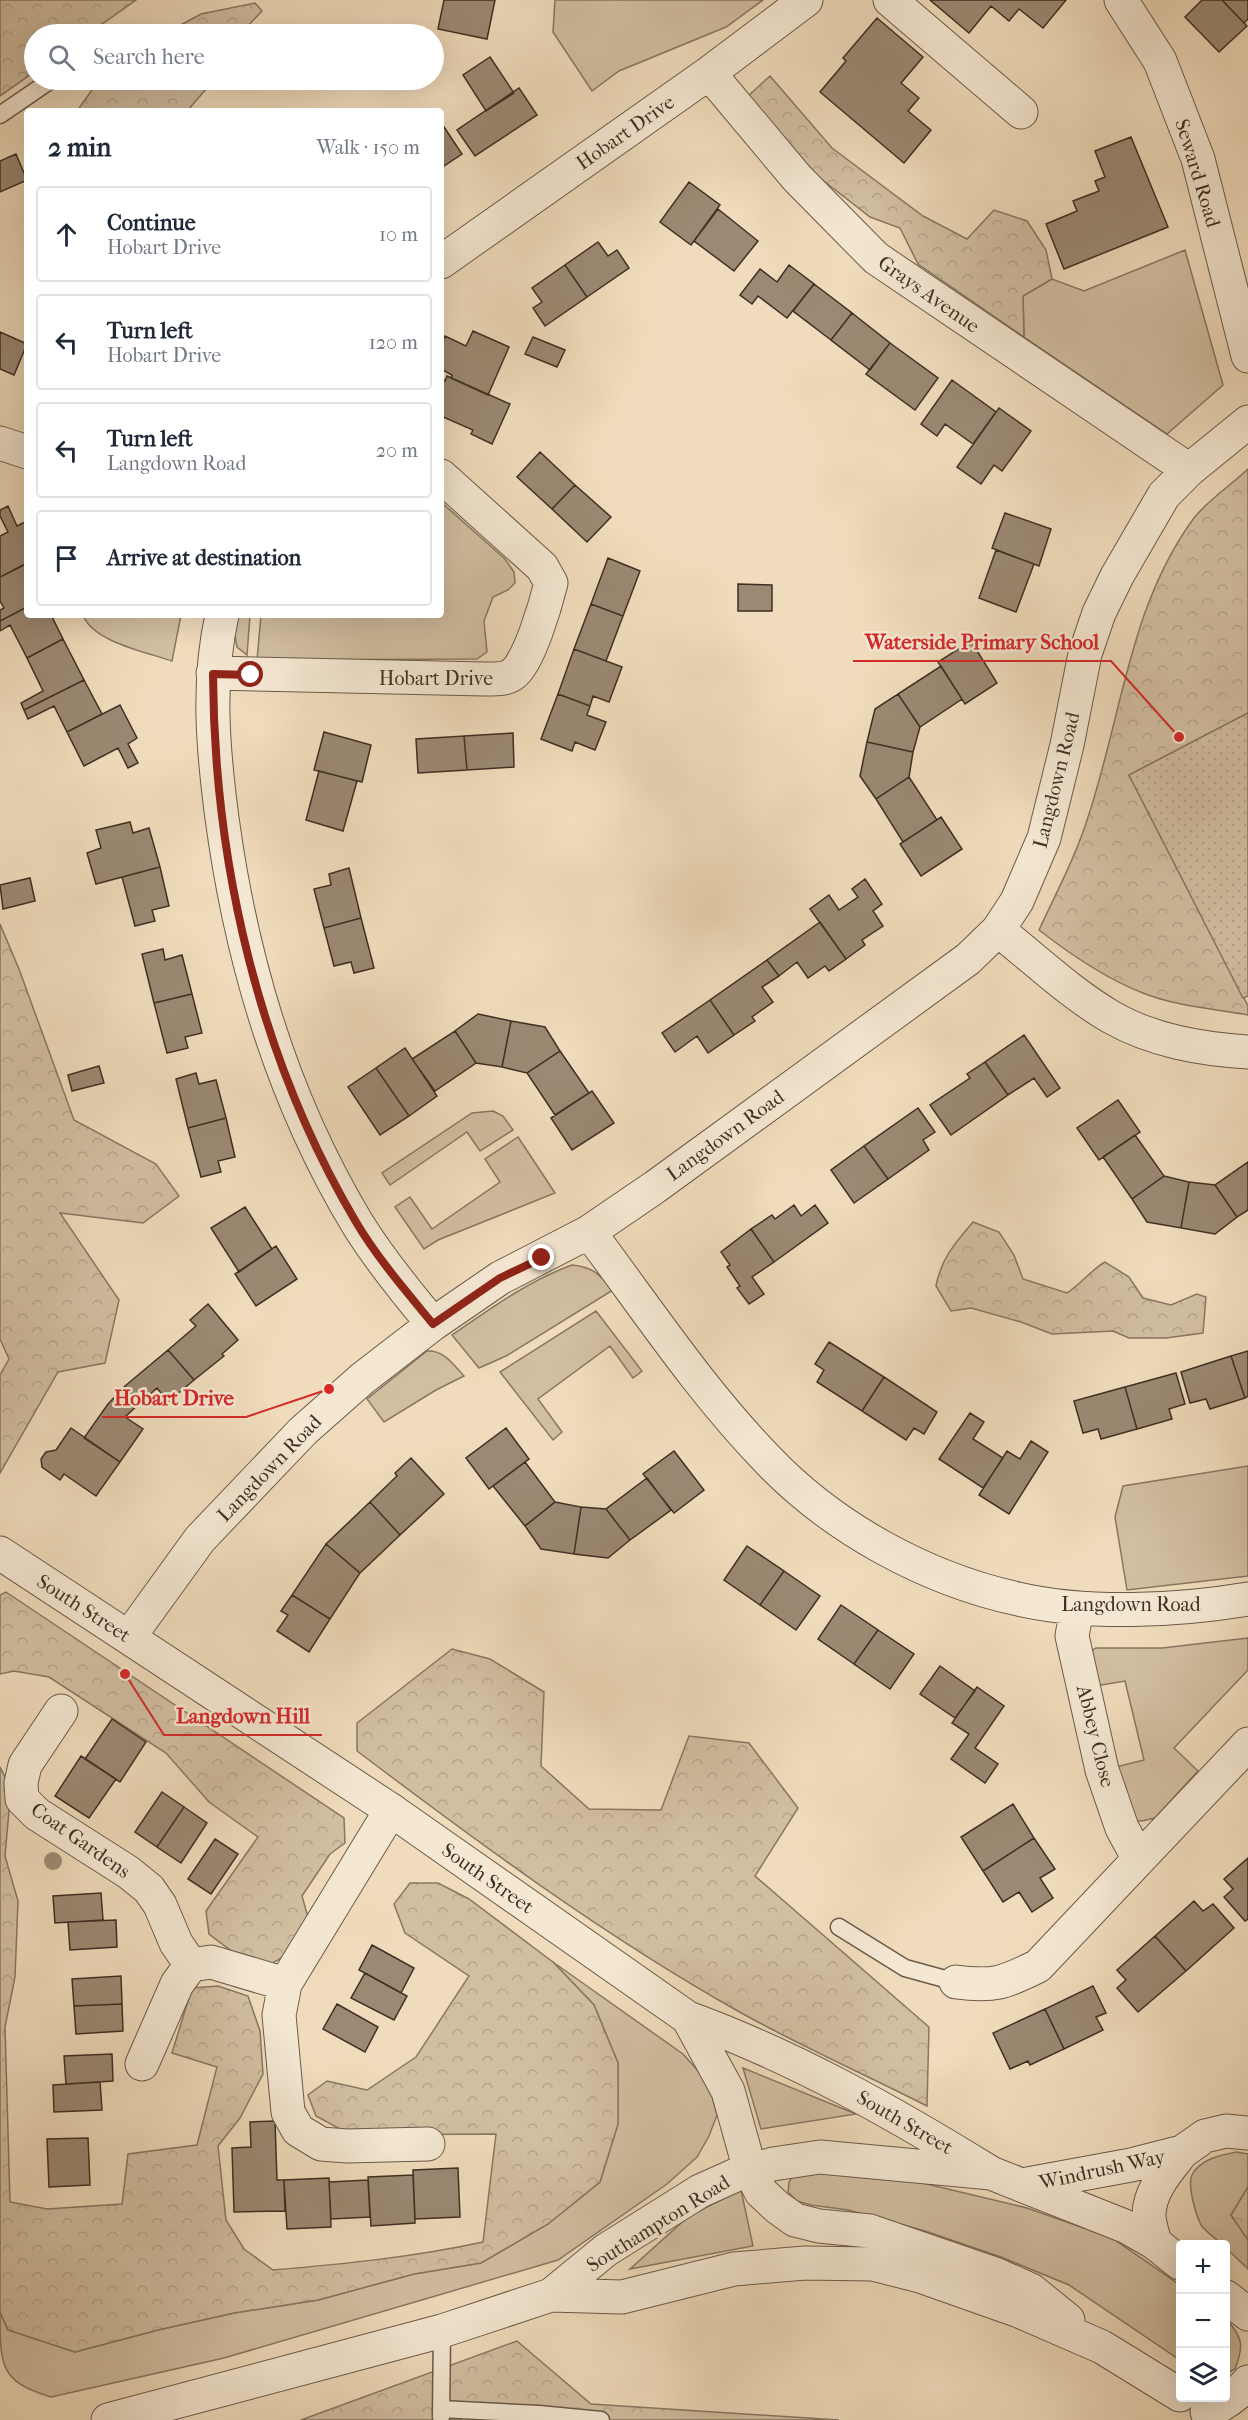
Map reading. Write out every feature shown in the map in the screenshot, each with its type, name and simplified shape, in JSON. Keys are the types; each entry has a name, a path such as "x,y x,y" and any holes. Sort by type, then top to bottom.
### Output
{"street":[{"name":"Hobart Drive","path":"444,260 709,73 806,0"},
{"path":"890,0 1021,112"},
{"name":"Seward Road","path":"1121,0 1160,61 1198,159 1248,356"},
{"name":"Grays Avenue","path":"709,73 797,177 876,258 1188,470"},
{"name":"Langdown Road","path":"129,1637 200,1539 303,1431 363,1378 433,1324 500,1278 589,1232 723,1138 968,959 998,930 1017,901 1044,838 1067,745 1085,654 1099,613 1143,529 1164,495 1188,470 1248,422"},
{"path":"0,443 24,451"},
{"name":"Hobart Drive","path":"213,674 485,679 505,678 513,674 526,656 546,604 551,583 542,567 444,479"},
{"path":"222,618 213,674 213,725 226,847 245,947 271,1032 298,1106 337,1187 370,1244 394,1278 433,1324"},
{"path":"998,930 1054,977 1112,1018 1170,1041 1206,1049 1248,1052"},
{"name":"Langdown Road","path":"589,1232 711,1396 769,1461 827,1512 890,1551 952,1579 1019,1600 1077,1608 1179,1607 1248,1599"},
{"name":"South Street","path":"0,1553 391,1810 688,2018 741,2038 883,2107 991,2173"},
{"name":"Abbey Close","path":"1077,1608 1072,1636 1102,1770 1122,1828 1139,1859"},
{"name":"Coat Gardens","path":"61,1711 25,1765 21,1783 22,1799 36,1814 128,1872 149,1889 160,1905 176,1944 190,1965"},
{"path":"956,1982 981,1985 1008,1981 1038,1966 1248,1744"},
{"path":"391,1810 285,1984 279,2015 288,2112 298,2130 321,2144 347,2146 428,2144"},
{"path":"142,2064 177,1984 190,1965 211,1962 285,1984"},
{"path":"688,2018 728,2091 750,2170 761,2192 777,2207 795,2220 819,2226 870,2231 995,2274 1031,2290 1102,2347"},
{"name":"Windrush Way","path":"1155,2243 1149,2215 1153,2196 1160,2181 1182,2152 1205,2136 1226,2131 1248,2133"},
{"name":"Windrush Way","path":"1022,2185 1131,2165 1182,2152"},
{"name":"Southampton Road","path":"551,2295 606,2250 700,2191 750,2170 820,2157 991,2173 1095,2214 1155,2243 1176,2260"},
{"name":"Southampton Road","path":"108,2420 442,2331 551,2295 622,2297 734,2270 805,2263 873,2264 920,2276 1019,2311 1102,2347 1197,2406 1222,2406 1242,2390 1248,2382"},
{"path":"1230,2300 1248,2314"}],"lane":[{"path":"0,115 36,90"},
{"path":"839,1927 905,1968 956,1982"},
{"path":"442,2331 441,2414 539,2414 601,2420"}],"green space":[{"path":"0,0 136,0 102,24 24,24 24,79 0,96"},
{"path":"555,0 763,0 726,27 619,71 592,91 553,32"},
{"path":"255,3 262,11 250,24 182,24 201,14"},
{"path":"770,76 832,148 923,216 967,239 994,210 1027,221 1046,250 1052,279 1023,296 1024,337 918,264 900,228 870,217 797,160 746,98"},
{"path":"92,90 205,90 190,108 79,108"},
{"path":"1185,250 1223,385 1167,434 1024,337 1023,296 1052,279 1084,291"},
{"path":"1248,469 1248,713 1129,775 1248,1006 1248,1015 1181,1004 1143,993 1089,965 1039,930 1083,832 1100,779 1129,663 1155,588 1172,552 1194,518"},
{"path":"444,505 505,559 514,572 515,583 508,590 493,597 484,621 487,652 477,659 257,660 261,618 444,618"},
{"path":"85,618 180,618 172,661 122,645 97,632"},
{"path":"235,618 250,618 247,655 237,647 233,625"},
{"path":"1248,713 1248,996 1243,998 1129,775"},
{"path":"0,924 19,969 74,1120 156,1164 179,1196 143,1223 60,1213 119,1300 105,1363 58,1372 0,1473 0,1375 9,1359 0,1339"},
{"path":"493,1111 503,1116 513,1130 480,1151 467,1132 390,1185 382,1173 472,1113"},
{"path":"518,1137 555,1193 438,1240 424,1249 395,1207 410,1197 432,1229 500,1182 485,1159"},
{"path":"973,1222 999,1232 1014,1255 1023,1279 1067,1293 1105,1262 1129,1277 1143,1298 1171,1305 1197,1294 1206,1297 1203,1333 1166,1338 1129,1338 1113,1331 1052,1334 1021,1322 971,1308 951,1311 936,1286 938,1276 950,1252"},
{"path":"572,1265 595,1272 613,1290 506,1356 479,1368 452,1335 525,1287"},
{"path":"596,1311 642,1371 633,1378 610,1346 538,1399 562,1432 553,1440 500,1372"},
{"path":"427,1351 443,1355 464,1376 436,1390 384,1422 367,1399"},
{"path":"1248,1466 1248,1576 1127,1590 1115,1517 1123,1486"},
{"path":"6,1592 344,1818 345,1843 330,1854 302,1896 309,1921 288,1954 271,1964 234,1953 209,1934 206,1911 258,1837 209,1802 166,1753 49,1677 14,1671 0,1674 0,1595"},
{"path":"1248,1638 1248,1670 1174,1748 1198,1771 1155,1818 1142,1821 1131,1820 1108,1769 1144,1760 1125,1681 1089,1687 1090,1652 1096,1648 1162,1648"},
{"path":"452,1649 490,1659 544,1692 541,1766 589,1809 661,1810 689,1736 749,1743 798,1808 755,1876 929,2027 927,2106 759,2023 638,1951 495,1854 357,1751 357,1723"},
{"path":"0,1767 11,1789 5,1856 18,1901 15,1977 5,2027 10,2202 47,2209 122,2204 128,2154 197,2145 217,2067 172,2053 192,1988 218,1986 248,1996 260,2031 263,2074 240,2118 218,2146 226,2220 244,2249 273,2270 379,2259 483,2242 496,2134 351,2135 316,2116 308,2095 327,2081 367,2090 416,2057 469,1976 405,1933 394,1904 410,1883 438,1883 469,1899 553,1962 594,2005 618,2063 618,2124 600,2182 548,2224 481,2263 414,2274 318,2300 234,2313 75,2352 8,2330 0,2312"},
{"path":"553,1962 683,2054 699,2072 712,2096 717,2115 709,2136 697,2157 667,2184 558,2260 224,2358 51,2397 34,2391 12,2378 3,2359 0,2312 8,2330 75,2352 234,2313 318,2300 414,2274 481,2263 548,2224 600,2182 618,2124 618,2063 594,2005"},
{"path":"743,2068 856,2114 761,2129"},
{"path":"1236,2152 1248,2154 1248,2187 1231,2215 1248,2240 1248,2269 1230,2252 1230,2240 1217,2240 1201,2225 1191,2193 1192,2175 1200,2165"},
{"path":"795,2173 885,2174 1027,2208 1112,2238 1176,2282 1176,2357 1069,2285 1001,2257 925,2231 848,2210 797,2201 788,2192 789,2182"},
{"path":"1248,2187 1248,2240 1231,2215"},
{"path":"741,2190 753,2246 630,2269 689,2216"},
{"path":"1230,2324 1239,2337 1241,2348 1235,2369 1230,2372"},
{"path":"517,2341 591,2404 839,2420 525,2420 502,2405 459,2420 301,2420"}],"building":[{"path":"444,0 495,0 487,39 444,30 444,24 439,24"},
{"path":"930,0 1066,0 1043,28 1019,9 1009,21 991,6 969,33"},
{"path":"1202,0 1222,0 1247,26 1219,52 1185,17"},
{"path":"1222,0 1248,0 1248,19 1244,23"},
{"path":"877,18 923,57 901,83 919,98 908,111 931,130 904,163 820,92 846,61 843,58"},
{"path":"490,57 514,93 486,111 463,75"},
{"path":"519,88 537,115 475,156 457,130"},
{"path":"444,127 462,154 444,166"},
{"path":"1131,137 1168,227 1064,269 1046,224 1077,211 1073,201 1099,191 1095,181 1105,177 1095,151"},
{"path":"16,154 24,173 24,181 0,192 0,161"},
{"path":"689,182 720,205 691,245 660,222"},
{"path":"718,209 758,241 734,271 694,241"},
{"path":"598,242 608,256 617,250 629,268 587,297 565,265"},
{"path":"565,265 587,297 545,326 533,308 542,302 532,288"},
{"path":"789,265 814,284 787,318 758,296 752,304 740,295 760,269 777,282"},
{"path":"814,284 852,313 831,340 793,311"},
{"path":"852,313 890,343 870,370 831,340"},
{"path":"473,331 509,347 488,395 451,378 452,375 444,371 445,336 466,346"},
{"path":"0,332 24,343 24,351 14,375 0,369"},
{"path":"533,337 565,350 557,367 525,354"},
{"path":"890,343 938,378 915,410 866,374"},
{"path":"447,376 510,404 492,444 471,434 473,430 444,417"},
{"path":"952,380 996,412 973,444 945,424 937,436 921,424"},
{"path":"999,408 1031,431 1002,471 994,465 981,484 957,467"},
{"path":"540,452 575,485 552,509 517,477"},
{"path":"575,485 611,517 587,542 552,509"},
{"path":"8,506 17,526 24,522 24,565 0,577 0,536 8,532 0,516 0,510"},
{"path":"1005,513 1051,529 1039,566 992,548"},
{"path":"996,550 1034,564 1016,612 979,598"},
{"path":"608,558 640,571 623,616 591,604"},
{"path":"24,565 24,609 0,621 0,610 4,608 0,601 0,577"},
{"path":"738,584 772,585 772,611 738,611"},
{"path":"591,604 623,616 606,661 574,649"},
{"path":"24,609 24,618 52,618 63,639 27,658 10,625 0,631 0,621"},
{"path":"63,639 84,680 24,710 21,703 43,691 27,658"},
{"path":"971,641 997,683 965,704 938,662"},
{"path":"574,649 622,667 609,702 593,696 590,706 558,694"},
{"path":"941,666 962,699 920,727 898,694"},
{"path":"84,680 102,714 67,732 54,706 28,719 24,710"},
{"path":"558,694 590,706 587,715 606,722 595,750 575,742 572,751 541,739"},
{"path":"898,694 920,727 913,752 867,742 875,709"},
{"path":"120,705 137,738 128,744 138,763 128,768 118,748 84,766 67,732"},
{"path":"324,732 371,745 362,782 314,770"},
{"path":"513,733 514,767 467,770 464,736"},
{"path":"464,736 467,770 418,773 416,739"},
{"path":"867,742 913,752 909,777 876,799 860,776"},
{"path":"319,771 357,781 343,831 306,820"},
{"path":"909,777 937,820 903,842 876,799"},
{"path":"941,817 962,849 921,876 900,844"},
{"path":"130,822 133,833 149,828 160,867 96,884 87,853 101,848 96,830"},
{"path":"160,867 169,906 152,910 155,921 135,926 122,877"},
{"path":"349,868 361,918 324,928 314,889 331,885 329,874"},
{"path":"30,878 35,901 3,909 0,885"},
{"path":"865,879 882,904 873,911 883,926 862,940 865,945 846,959 810,909 829,895 839,910 858,897 852,889"},
{"path":"361,918 374,968 354,973 351,962 334,966 324,928"},
{"path":"820,922 846,959 829,971 825,966 808,978 797,962 779,976 767,960"},
{"path":"163,949 165,960 182,955 192,994 154,1003 142,954"},
{"path":"767,960 779,976 762,987 773,1002 752,1017 755,1021 734,1035 710,1000"},
{"path":"192,994 202,1033 185,1037 188,1048 167,1053 154,1003"},
{"path":"710,1000 734,1035 708,1053 697,1036 675,1052 662,1033"},
{"path":"478,1014 511,1021 502,1067 476,1063 455,1031"},
{"path":"511,1021 545,1027 560,1051 527,1073 502,1067"},
{"path":"455,1031 476,1063 435,1091 412,1059"},
{"path":"1024,1035 1060,1088 1047,1097 1034,1078 1008,1095 985,1062"},
{"path":"405,1048 437,1096 409,1116 376,1068"},
{"path":"560,1051 589,1093 555,1115 527,1073"},
{"path":"985,1062 1008,1095 951,1135 930,1105 970,1078 967,1074"},
{"path":"99,1066 104,1083 72,1091 68,1075"},
{"path":"376,1068 409,1116 380,1135 348,1087"},
{"path":"196,1073 199,1084 216,1080 226,1118 188,1128 176,1079"},
{"path":"592,1091 614,1123 572,1150 551,1118"},
{"path":"1118,1100 1140,1132 1099,1160 1077,1128"},
{"path":"918,1108 935,1132 923,1140 929,1150 888,1179 864,1146"},
{"path":"226,1118 235,1157 218,1161 221,1172 201,1177 188,1128"},
{"path":"1135,1135 1164,1176 1132,1199 1103,1157"},
{"path":"864,1146 888,1179 854,1203 831,1170"},
{"path":"1248,1162 1248,1210 1237,1217 1215,1185"},
{"path":"1164,1176 1189,1182 1181,1228 1147,1222 1132,1199"},
{"path":"1189,1182 1215,1185 1237,1217 1215,1234 1181,1228"},
{"path":"794,1205 801,1216 815,1205 828,1223 774,1262 751,1229 772,1215 775,1219"},
{"path":"245,1207 272,1249 239,1272 211,1228"},
{"path":"751,1229 774,1262 752,1277 764,1294 749,1304 737,1288 740,1286 727,1267 730,1265 721,1252"},
{"path":"276,1246 297,1279 256,1306 235,1274"},
{"path":"208,1304 238,1340 222,1354 224,1356 194,1380 168,1350 196,1326 190,1320"},
{"path":"829,1342 884,1377 862,1411 817,1382 824,1370 815,1364"},
{"path":"168,1350 194,1380 168,1402 157,1388 140,1403 125,1386"},
{"path":"1248,1351 1248,1396 1245,1398 1231,1356"},
{"path":"1231,1356 1245,1398 1210,1409 1206,1399 1190,1403 1181,1372"},
{"path":"1176,1373 1185,1404 1169,1409 1172,1419 1137,1429 1125,1387"},
{"path":"884,1377 937,1412 924,1434 914,1428 906,1440 862,1411"},
{"path":"125,1386 140,1403 125,1417 143,1429 120,1462 84,1438 108,1404"},
{"path":"1125,1387 1137,1429 1101,1439 1098,1429 1083,1433 1074,1401"},
{"path":"970,1413 984,1422 973,1439 1003,1458 983,1488 939,1459"},
{"path":"71,1428 120,1462 96,1496 64,1474 60,1480 42,1467 41,1459 46,1452 56,1450"},
{"path":"506,1428 529,1459 489,1489 466,1458"},
{"path":"1031,1441 1048,1452 1009,1514 979,1495 1007,1451 1020,1459"},
{"path":"674,1451 704,1490 674,1513 643,1474"},
{"path":"411,1458 444,1494 400,1535 370,1502 397,1476 395,1473"},
{"path":"525,1462 555,1502 525,1526 493,1486"},
{"path":"647,1478 671,1510 630,1540 606,1509"},
{"path":"370,1502 400,1535 360,1573 326,1544"},
{"path":"555,1502 581,1507 574,1554 541,1549 525,1526"},
{"path":"581,1507 606,1509 630,1540 608,1558 574,1554"},
{"path":"326,1544 360,1573 330,1619 292,1595"},
{"path":"747,1546 784,1571 760,1605 724,1580"},
{"path":"784,1571 820,1596 796,1630 760,1605"},
{"path":"292,1595 330,1619 309,1652 277,1631 288,1615 281,1611"},
{"path":"841,1605 878,1630 854,1664 818,1639"},
{"path":"878,1630 914,1654 890,1689 854,1664"},
{"path":"940,1666 975,1691 955,1718 920,1694"},
{"path":"977,1687 1004,1706 975,1748 998,1764 985,1783 951,1759 969,1734 952,1723"},
{"path":"112,1719 146,1742 120,1782 85,1759"},
{"path":"81,1756 116,1779 89,1818 55,1796"},
{"path":"162,1792 184,1807 157,1847 135,1832"},
{"path":"1013,1804 1034,1838 983,1871 961,1837"},
{"path":"184,1807 207,1823 181,1863 157,1847"},
{"path":"1034,1838 1055,1869 1040,1878 1053,1898 1032,1912 1019,1892 1003,1902 983,1871"},
{"path":"215,1839 238,1854 211,1894 188,1879"},
{"path":"1248,1858 1248,1919 1245,1921 1224,1897 1233,1889 1224,1879"},
{"path":"101,1893 103,1920 55,1923 53,1896"},
{"path":"1194,1901 1203,1911 1213,1904 1234,1928 1186,1971 1155,1936"},
{"path":"116,1920 117,1947 70,1950 68,1922"},
{"path":"1155,1936 1186,1971 1138,2012 1117,1988 1126,1980 1117,1970"},
{"path":"372,1945 414,1968 401,1993 359,1970"},
{"path":"365,1973 407,1996 394,2020 351,1998"},
{"path":"121,1976 122,2004 74,2006 72,1979"},
{"path":"1093,1986 1106,2013 1096,2017 1103,2030 1064,2049 1045,2009"},
{"path":"122,2004 123,2031 76,2034 74,2006"},
{"path":"337,2004 378,2027 365,2052 323,2029"},
{"path":"1045,2009 1064,2049 1030,2065 1028,2061 1010,2069 993,2033"},
{"path":"112,2054 113,2081 66,2084 64,2056"},
{"path":"100,2082 102,2110 54,2112 53,2085"},
{"path":"275,2121 277,2180 284,2180 285,2211 234,2212 232,2148 251,2147 250,2122"},
{"path":"88,2138 90,2185 49,2187 47,2139"},
{"path":"458,2168 460,2217 415,2219 413,2170"},
{"path":"413,2175 415,2223 371,2226 368,2177"},
{"path":"329,2178 331,2227 287,2229 284,2180"},
{"path":"368,2180 370,2217 331,2219 329,2182"}],"place":[{"name":"Waterside Primary School","path":"1179,737"},
{"name":"Hobart Drive","path":"329,1389"},
{"name":"Langdown Hill","path":"125,1674"}],"route":[{"path":"251,675 213,674 213,725 226,847 236,905 256,989 298,1106 327,1169 370,1244 394,1278 433,1324 500,1278 542,1258"}]}
